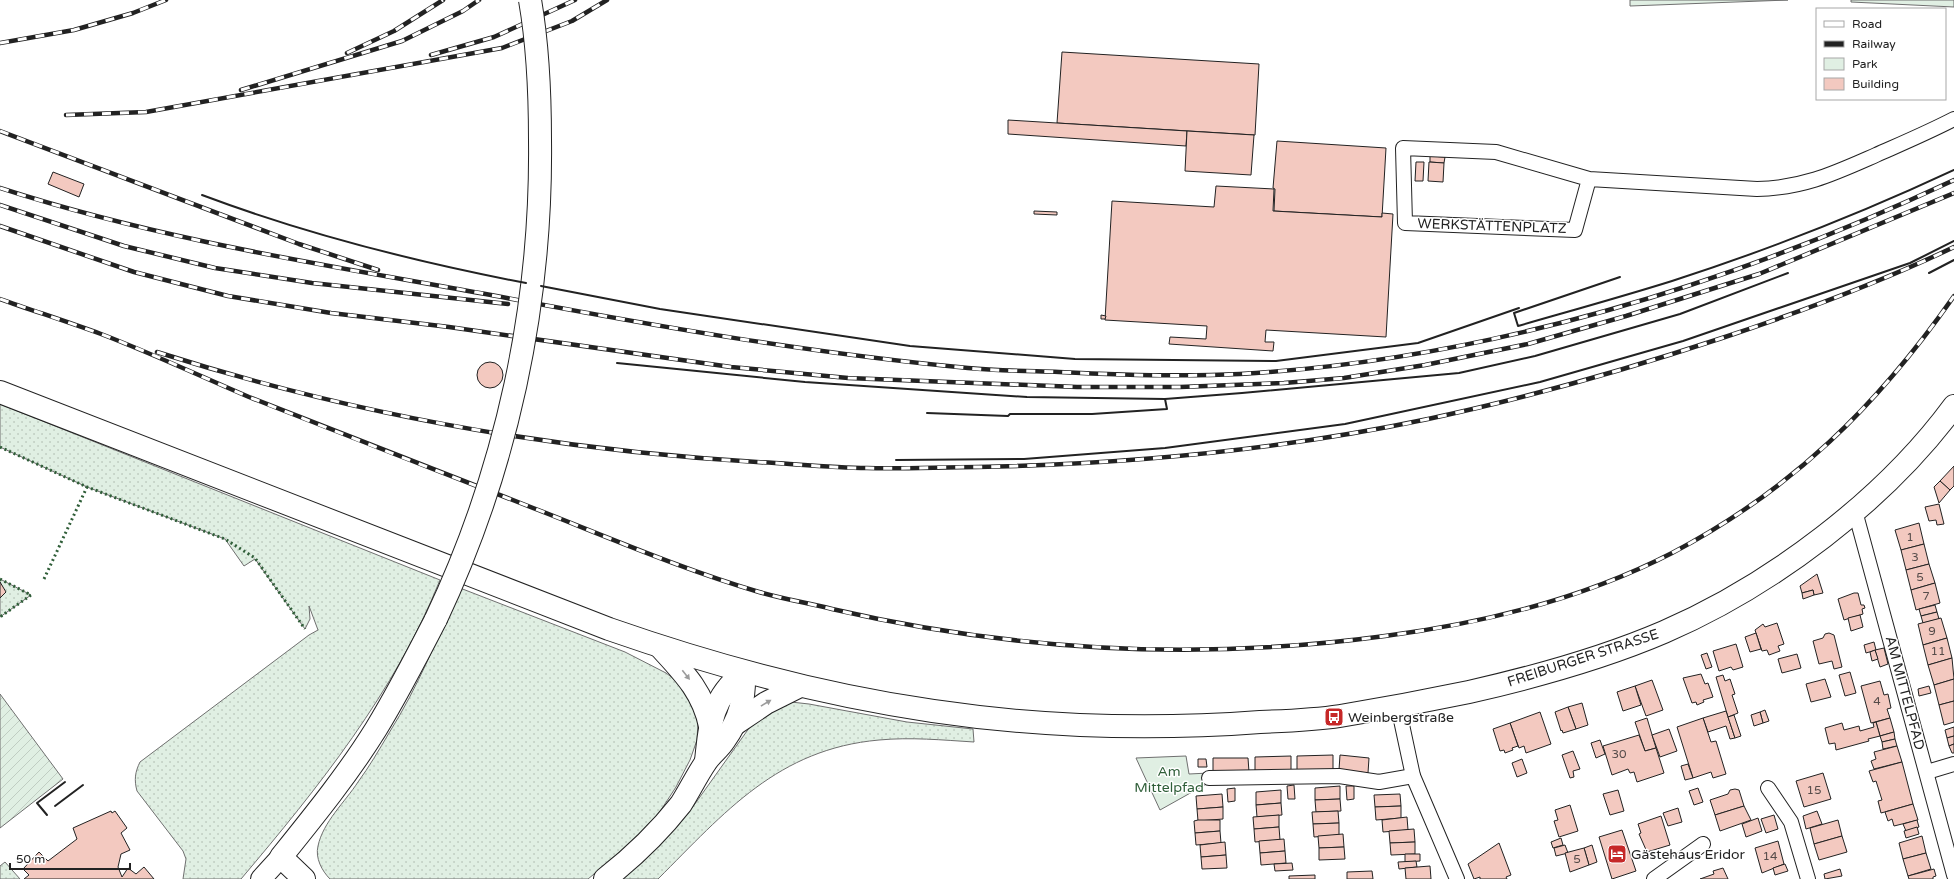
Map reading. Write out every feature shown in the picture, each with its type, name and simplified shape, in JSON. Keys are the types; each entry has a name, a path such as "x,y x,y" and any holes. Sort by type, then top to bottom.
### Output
{"main road":[{"path":"304,879 281,856 340,781 375,730 400,687 436,619 450,586 482,506 501,445 516,384 526,330 534,276 539,221 540,100 530,0"},
{"name":"FREIBURGER STRASSE","path":"0,392 505,589 660,647 744,672 800,686 886,704 945,713 1062,724 1158,726 1222,725 1305,719 1340,716 1398,706 1532,677 1619,650 1665,632 1706,611 1751,585 1799,554 1855,511 1908,463 1954,406"},
{"path":"660,647 683,671 699,692 707,711 710,726"},
{"path":"605,879 635,854 664,824 681,803 706,761 724,742 734,724 744,694 744,672"},
{"path":"706,761 710,726 716,706 723,692 731,682 744,672"},
{"path":"734,724 766,703 800,686"}],"street":[{"name":"WERKSTÄTTENPLATZ","path":"1589,179 1575,230 1405,223 1403,148 1496,152 1589,179 1750,189 1781,189 1824,178 1931,131 1954,118"},
{"name":"AM MITTELPFAD","path":"1855,511 1954,875"},
{"path":"1398,706 1413,776 1457,879"},
{"path":"1927,772 1954,764"},
{"path":"1209,778 1339,776 1379,782 1413,776"},
{"path":"1768,788 1791,822 1808,879"},
{"path":"1654,879 1703,844"},
{"path":"261,879 281,856"}],"green space":[{"path":"1630,0 1788,0 1630,6"},
{"path":"1851,0 1954,0 1954,7 1851,2"},
{"path":"0,404 440,580 422,621 378,700 326,774 241,879 183,879 186,859 183,851 137,791 135,780 136,773 140,762 309,635 318,630 309,606 310,619 305,629 255,559 244,566 225,539 87,487 0,447"},
{"path":"0,579 31,595 0,617"},
{"path":"460,588 625,652 666,673 681,684 692,701 698,721 697,740 690,760 676,787 659,813 628,846 588,879 330,879 324,872 318,860 317,851 321,837 329,820 353,790 399,716 427,662"},
{"path":"0,694 63,779 0,828"},
{"path":"791,702 907,722 973,729 974,742 915,739 879,740 843,746 811,756 782,770 731,808 658,879 622,879 664,840 692,808 752,724 764,711"},
{"name":"Am Mittelpfad","path":"1186,756 1189,774 1209,773 1210,782 1160,810 1136,758"},
{"path":"5,862 20,879 0,879 0,866"}],"building":[{"path":"1062,52 1259,64 1255,135 1057,123"},
{"path":"1008,120 1187,131 1186,146 1008,134"},
{"path":"1187,131 1254,135 1251,175 1185,171"},
{"path":"1277,141 1386,148 1382,217 1274,211 1275,189 1273,188"},
{"path":"1430,156 1445,157 1444,163 1430,162"},
{"path":"1416,162 1424,162 1423,181 1415,181"},
{"path":"1429,162 1444,163 1443,182 1428,181"},
{"path":"53,172 84,184 79,197 48,184"},
{"path":"1216,186 1274,189 1273,211 1382,217 1382,213 1393,214 1386,337 1266,330 1265,342 1274,342 1273,351 1169,344 1170,337 1206,339 1207,326 1105,320 1112,201 1214,207"},
{"path":"1034,211 1057,212 1057,215 1034,214"},
{"path":"1101,315 1106,316 1105,319 1101,319"},
{"path":"490,362 499,366 503,375 499,384 490,388 481,384 477,375 481,366"},
{"path":"1954,466 1954,486 1950,490 1940,481"},
{"path":"1940,481 1950,490 1939,503 1934,487"},
{"path":"1939,504 1944,524 1937,525 1936,520 1929,521 1925,507"},
{"path":"1919,523 1924,544 1901,550 1895,530"},
{"path":"1924,544 1929,564 1906,570 1901,550"},
{"path":"1929,564 1935,583 1911,590 1906,570"},
{"path":"1817,574 1823,593 1814,595 1813,590 1802,593 1800,586"},
{"path":"0,582 6,592 0,598"},
{"path":"1935,583 1940,603 1916,610 1911,590"},
{"path":"1813,590 1814,595 1803,599 1802,593"},
{"path":"1858,593 1861,605 1864,605 1865,608 1862,609 1863,614 1844,620 1838,599"},
{"path":"1935,605 1937,612 1921,616 1919,609"},
{"path":"1937,612 1939,619 1923,623 1921,616"},
{"path":"1860,615 1863,627 1851,631 1848,618"},
{"path":"1941,618 1947,638 1923,645 1918,624"},
{"path":"1777,623 1784,644 1778,646 1780,651 1769,655 1767,650 1762,651 1755,630 1763,624 1765,627"},
{"path":"1756,633 1761,649 1750,652 1745,637"},
{"path":"1829,633 1834,635 1842,667 1834,669 1832,661 1819,664 1813,641 1823,638 1825,634"},
{"path":"1947,638 1952,658 1928,665 1923,645"},
{"path":"1874,642 1876,650 1866,653 1864,645"},
{"path":"1736,644 1743,667 1733,670 1731,667 1719,671 1713,651"},
{"path":"1884,648 1888,664 1880,667 1875,650"},
{"path":"1875,650 1878,659 1872,661 1870,652"},
{"path":"1707,653 1712,667 1706,669 1701,655"},
{"path":"1797,654 1801,668 1782,673 1778,659"},
{"path":"1952,658 1954,679 1934,685 1928,665"},
{"path":"1850,672 1856,693 1845,696 1839,675"},
{"path":"1701,674 1705,684 1708,683 1713,697 1703,700 1704,702 1697,705 1696,702 1692,703 1683,678"},
{"path":"1723,675 1725,681 1730,679 1735,694 1732,695 1738,713 1728,717 1716,677"},
{"path":"1825,679 1831,697 1811,702 1806,684"},
{"path":"1954,679 1954,701 1939,705 1934,685"},
{"path":"1652,680 1663,710 1646,716 1635,686"},
{"path":"1880,681 1884,695 1888,694 1891,708 1887,709 1890,718 1871,723 1861,686"},
{"path":"1635,686 1641,705 1623,711 1617,692"},
{"path":"1929,686 1931,693 1919,696 1918,689"},
{"path":"1954,701 1954,722 1944,725 1939,705"},
{"path":"1582,703 1588,725 1576,729 1568,707"},
{"path":"1568,707 1576,729 1563,733 1555,712"},
{"path":"1765,710 1769,721 1763,723 1760,712"},
{"path":"1726,711 1735,738 1730,739 1726,726 1708,732 1703,718"},
{"path":"1540,712 1551,744 1526,753 1524,746 1519,748 1510,723"},
{"path":"1760,712 1763,723 1754,726 1751,715"},
{"path":"1734,715 1741,736 1735,738 1728,717"},
{"path":"1647,718 1656,748 1645,751 1635,722"},
{"path":"1703,718 1711,742 1716,741 1726,774 1713,778 1711,772 1693,778 1677,727"},
{"path":"1890,718 1894,732 1880,736 1876,722"},
{"path":"1876,722 1880,736 1868,739 1869,741 1836,750 1835,743 1829,744 1825,728 1842,723 1844,730 1859,726 1860,731 1874,727 1873,723"},
{"path":"1510,723 1518,746 1505,753 1504,750 1500,751 1493,729"},
{"path":"1954,727 1954,736 1947,738 1945,730"},
{"path":"1669,729 1677,751 1660,757 1652,735"},
{"path":"1894,732 1895,739 1882,742 1880,736"},
{"path":"1639,735 1645,751 1656,748 1664,773 1637,782 1634,772 1630,773 1628,769 1612,775 1603,746"},
{"path":"1954,736 1954,744 1949,746 1947,738"},
{"path":"1895,739 1897,746 1883,749 1882,742"},
{"path":"1600,740 1605,754 1596,758 1591,743"},
{"path":"1954,744 1954,753 1952,753 1949,746"},
{"path":"1897,746 1902,762 1874,769 1871,761 1876,759 1874,752"},
{"path":"1573,751 1580,769 1573,771 1574,777 1570,778 1562,755"},
{"path":"1333,755 1333,770 1297,771 1297,756"},
{"path":"1340,755 1369,758 1368,773 1339,770"},
{"path":"1291,756 1291,771 1255,772 1255,757"},
{"path":"1213,758 1248,758 1249,772 1213,773"},
{"path":"1198,759 1206,759 1207,767 1198,767"},
{"path":"1522,759 1527,773 1517,777 1512,763"},
{"path":"1902,762 1913,804 1881,813 1878,801 1882,800 1876,781 1873,782 1869,771"},
{"path":"1688,764 1693,778 1685,780 1681,766"},
{"path":"1823,773 1831,799 1804,807 1796,781"},
{"path":"1294,785 1295,799 1288,799 1287,786"},
{"path":"1340,786 1340,799 1315,800 1315,788"},
{"path":"1346,786 1354,786 1354,799 1347,800"},
{"path":"1235,788 1235,801 1228,802 1227,789"},
{"path":"1698,788 1703,802 1694,805 1689,791"},
{"path":"1281,790 1281,803 1256,805 1256,792"},
{"path":"1618,790 1624,811 1610,815 1603,794"},
{"path":"1730,790 1739,790 1744,806 1715,815 1710,800 1728,794"},
{"path":"1222,794 1223,807 1197,809 1196,796"},
{"path":"1400,794 1401,806 1375,807 1374,795"},
{"path":"1340,799 1341,811 1316,812 1315,800"},
{"path":"1281,803 1282,815 1257,817 1256,805"},
{"path":"1913,804 1918,820 1894,826 1892,819 1888,821 1885,812"},
{"path":"1570,805 1578,831 1559,837 1554,821 1558,820 1555,810"},
{"path":"1401,806 1401,818 1376,820 1375,807"},
{"path":"1744,806 1751,820 1720,831 1715,815"},
{"path":"1223,807 1223,819 1198,821 1197,809"},
{"path":"1678,808 1682,822 1668,826 1663,813"},
{"path":"111,811 112,813 115,811 127,828 121,833 130,850 121,854 118,867 122,877 128,868 136,874 144,867 154,879 24,879 29,875 23,869 39,852 48,861 77,839 73,828"},
{"path":"1338,811 1339,823 1313,824 1312,812"},
{"path":"1817,811 1822,824 1806,829 1803,816"},
{"path":"1279,815 1279,827 1254,829 1253,817"},
{"path":"1774,815 1778,829 1766,833 1761,819"},
{"path":"1661,816 1670,845 1647,852 1639,834 1641,833 1638,824"},
{"path":"1407,817 1408,830 1383,832 1382,820"},
{"path":"1758,818 1762,831 1746,837 1742,824"},
{"path":"1220,820 1220,831 1195,833 1194,821"},
{"path":"1838,820 1842,836 1814,844 1810,828"},
{"path":"1917,820 1919,827 1906,831 1903,824"},
{"path":"1339,823 1339,835 1314,837 1313,824"},
{"path":"1279,827 1280,840 1255,842 1254,829"},
{"path":"1917,827 1919,834 1906,838 1904,831"},
{"path":"1414,829 1415,842 1390,843 1389,831"},
{"name":"Gästehaus Eridor","path":"1622,830 1636,871 1612,879 1599,837"},
{"path":"1220,831 1221,843 1196,845 1195,833"},
{"path":"1343,834 1344,847 1319,848 1318,836"},
{"path":"1842,836 1847,852 1819,860 1814,844"},
{"path":"1922,836 1926,853 1903,859 1899,843"},
{"path":"1561,838 1563,845 1553,848 1551,842"},
{"path":"1284,839 1285,851 1260,853 1259,841"},
{"path":"1778,841 1784,864 1762,873 1755,848"},
{"path":"1225,842 1226,855 1201,857 1200,845"},
{"path":"1415,842 1415,854 1391,855 1390,843"},
{"path":"1499,843 1511,875 1506,877 1507,879 1480,879 1480,877 1474,879 1468,864"},
{"path":"1565,845 1568,853 1556,856 1554,848"},
{"path":"1592,845 1597,862 1589,865 1584,848"},
{"path":"1344,847 1345,859 1319,860 1319,848"},
{"path":"1584,848 1589,865 1570,872 1565,853"},
{"path":"1285,851 1286,863 1261,865 1260,853"},
{"path":"1926,853 1931,869 1908,876 1903,859"},
{"path":"1405,854 1420,854 1420,861 1405,862"},
{"path":"1226,855 1227,868 1202,869 1201,857"},
{"path":"1416,861 1417,867 1399,869 1398,862"},
{"path":"1292,863 1293,870 1275,871 1274,864"},
{"path":"1785,864 1788,871 1775,875 1773,868"},
{"path":"1430,866 1431,879 1406,879 1405,868"},
{"path":"1723,868 1728,879 1700,879 1714,874 1713,871"},
{"path":"1840,869 1842,876 1825,879 1824,874"},
{"path":"1934,869 1936,876 1933,877 1933,879 1909,879 1908,876"},
{"path":"1372,871 1373,879 1347,879 1347,872"},
{"path":"1315,875 1315,879 1289,879 1289,876"}],"railway":[{"path":"0,43 74,30 133,13 166,0"},
{"path":"347,53 394,31 443,0"},
{"path":"241,90 402,41 463,11 479,0"},
{"path":"431,55 494,37 575,0"},
{"path":"66,115 146,112 502,48 572,21 607,0"},
{"path":"0,131 299,244 378,270"},
{"path":"0,188 121,222 244,250 610,317 729,337 908,362 979,369 1104,374 1217,375 1332,366 1424,352 1515,334 1606,311 1695,283 1783,252 1870,218 1954,180"},
{"path":"0,226 134,272 228,296 331,313 449,327 731,367 848,378 1077,387 1180,387 1284,383 1344,378 1425,365 1528,344 1626,316 1759,274 1954,193"},
{"path":"0,205 124,246 215,268 312,283 508,304"},
{"path":"157,352 232,375 308,395 385,412 540,440 618,450 696,458 855,468 978,467 1091,463 1204,454 1316,439 1428,419 1539,393 1686,350 1751,328 1868,285 1954,247"},
{"path":"0,299 120,341 249,397 643,552 759,592 900,623 969,634 1038,643 1107,648 1177,650 1316,644 1422,631 1533,607 1604,584 1638,569 1672,553 1715,528 1756,502 1794,473 1863,409 1925,336 1954,296"}],"hedge":[{"path":"0,447 87,487 225,539 255,558 305,629"},
{"path":"44,579 87,487"},
{"path":"0,579 31,595 0,617"}],"wall":[{"path":"1620,277 1514,313 1518,326 1653,287 1744,257 1850,216 1954,170"},
{"path":"202,195 281,222 362,246 444,266 526,283"},
{"path":"896,460 1024,459 1165,448 1345,424 1540,382 1683,341 1910,263 1954,241"},
{"path":"1929,273 1954,260"},
{"path":"617,363 805,382 1027,397 1165,399 1459,373 1535,356 1680,314 1788,273"},
{"path":"541,286 660,309 910,346 1075,359 1276,361 1418,343 1519,308"},
{"path":"927,413 1008,416 1010,414 1092,414 1167,409 1165,399"},
{"path":"47,815 37,803 65,782"},
{"path":"55,806 83,785"}],"place":[{"name":"Weinbergstraße","path":"1334,717"},
{"name":"Gästehaus Eridor","path":"1617,854"}]}
